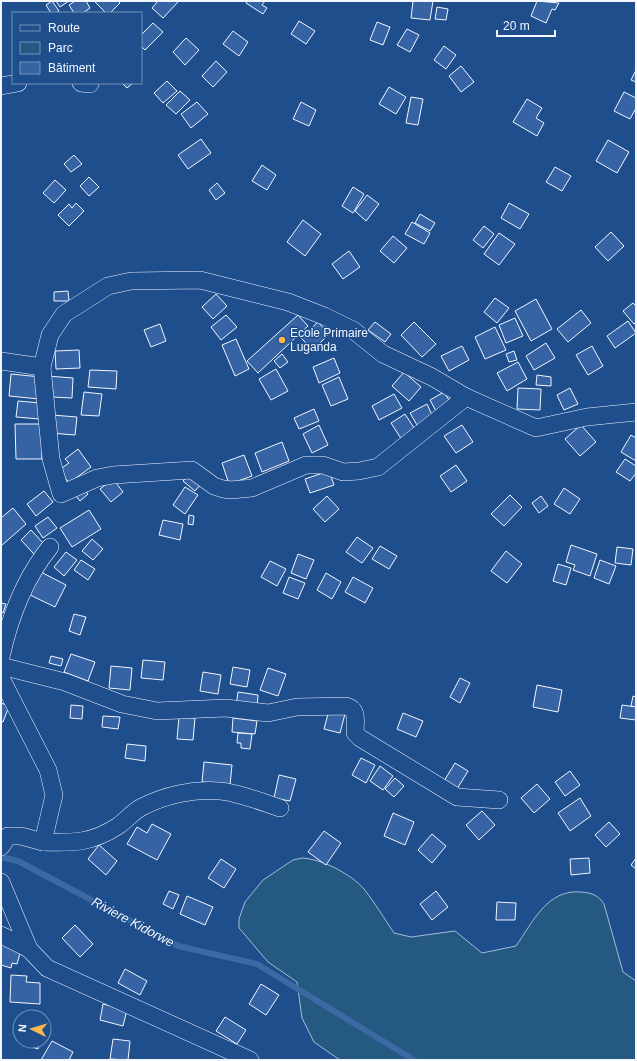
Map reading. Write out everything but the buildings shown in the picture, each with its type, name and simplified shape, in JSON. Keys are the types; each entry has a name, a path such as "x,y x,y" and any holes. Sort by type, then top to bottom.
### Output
{"street":[{"path":"1,86 12,84"},
{"path":"466,397 378,467 343,472 323,465 306,465 252,488 231,490 223,490 214,486 192,470 113,475 98,478 61,494 51,460 42,367 50,335 64,314 108,286 131,281 200,280 288,302 324,316 353,330 383,354 432,377 466,397 536,428 587,417 636,412"},
{"path":"1,361 42,367"},
{"path":"1,657 16,603 24,584 36,564 50,547"},
{"path":"1,666 65,682 122,704 157,711 226,708 268,713 297,707 352,707 355,711 355,733 360,738 457,797 499,800"},
{"path":"1,678 2,683 48,770 54,795 43,842"},
{"path":"2,845 8,836 21,836 43,842 68,843 91,840 118,826 142,807 170,796 193,791 220,791 280,808"},
{"path":"1,882 29,949"},
{"path":"1,935 29,949 47,968 250,1060"}],"green space":[{"path":"302,858 327,864 352,878 364,889 394,933 411,937 455,931 482,953 516,946 542,909 550,901 559,896 569,892 581,892 592,894 597,897 604,904 623,972 636,981 636,1060 340,1060 314,1042 302,1018 297,982 268,962 239,928 239,919 245,902 263,880 293,860"}],"waterway":[{"name":"Riviere Kidorwe","path":"1,857 18,861 178,946 257,964 414,1060"}],"place":[{"name":"Ecole Primaire Luganda","path":"282,340"}]}
